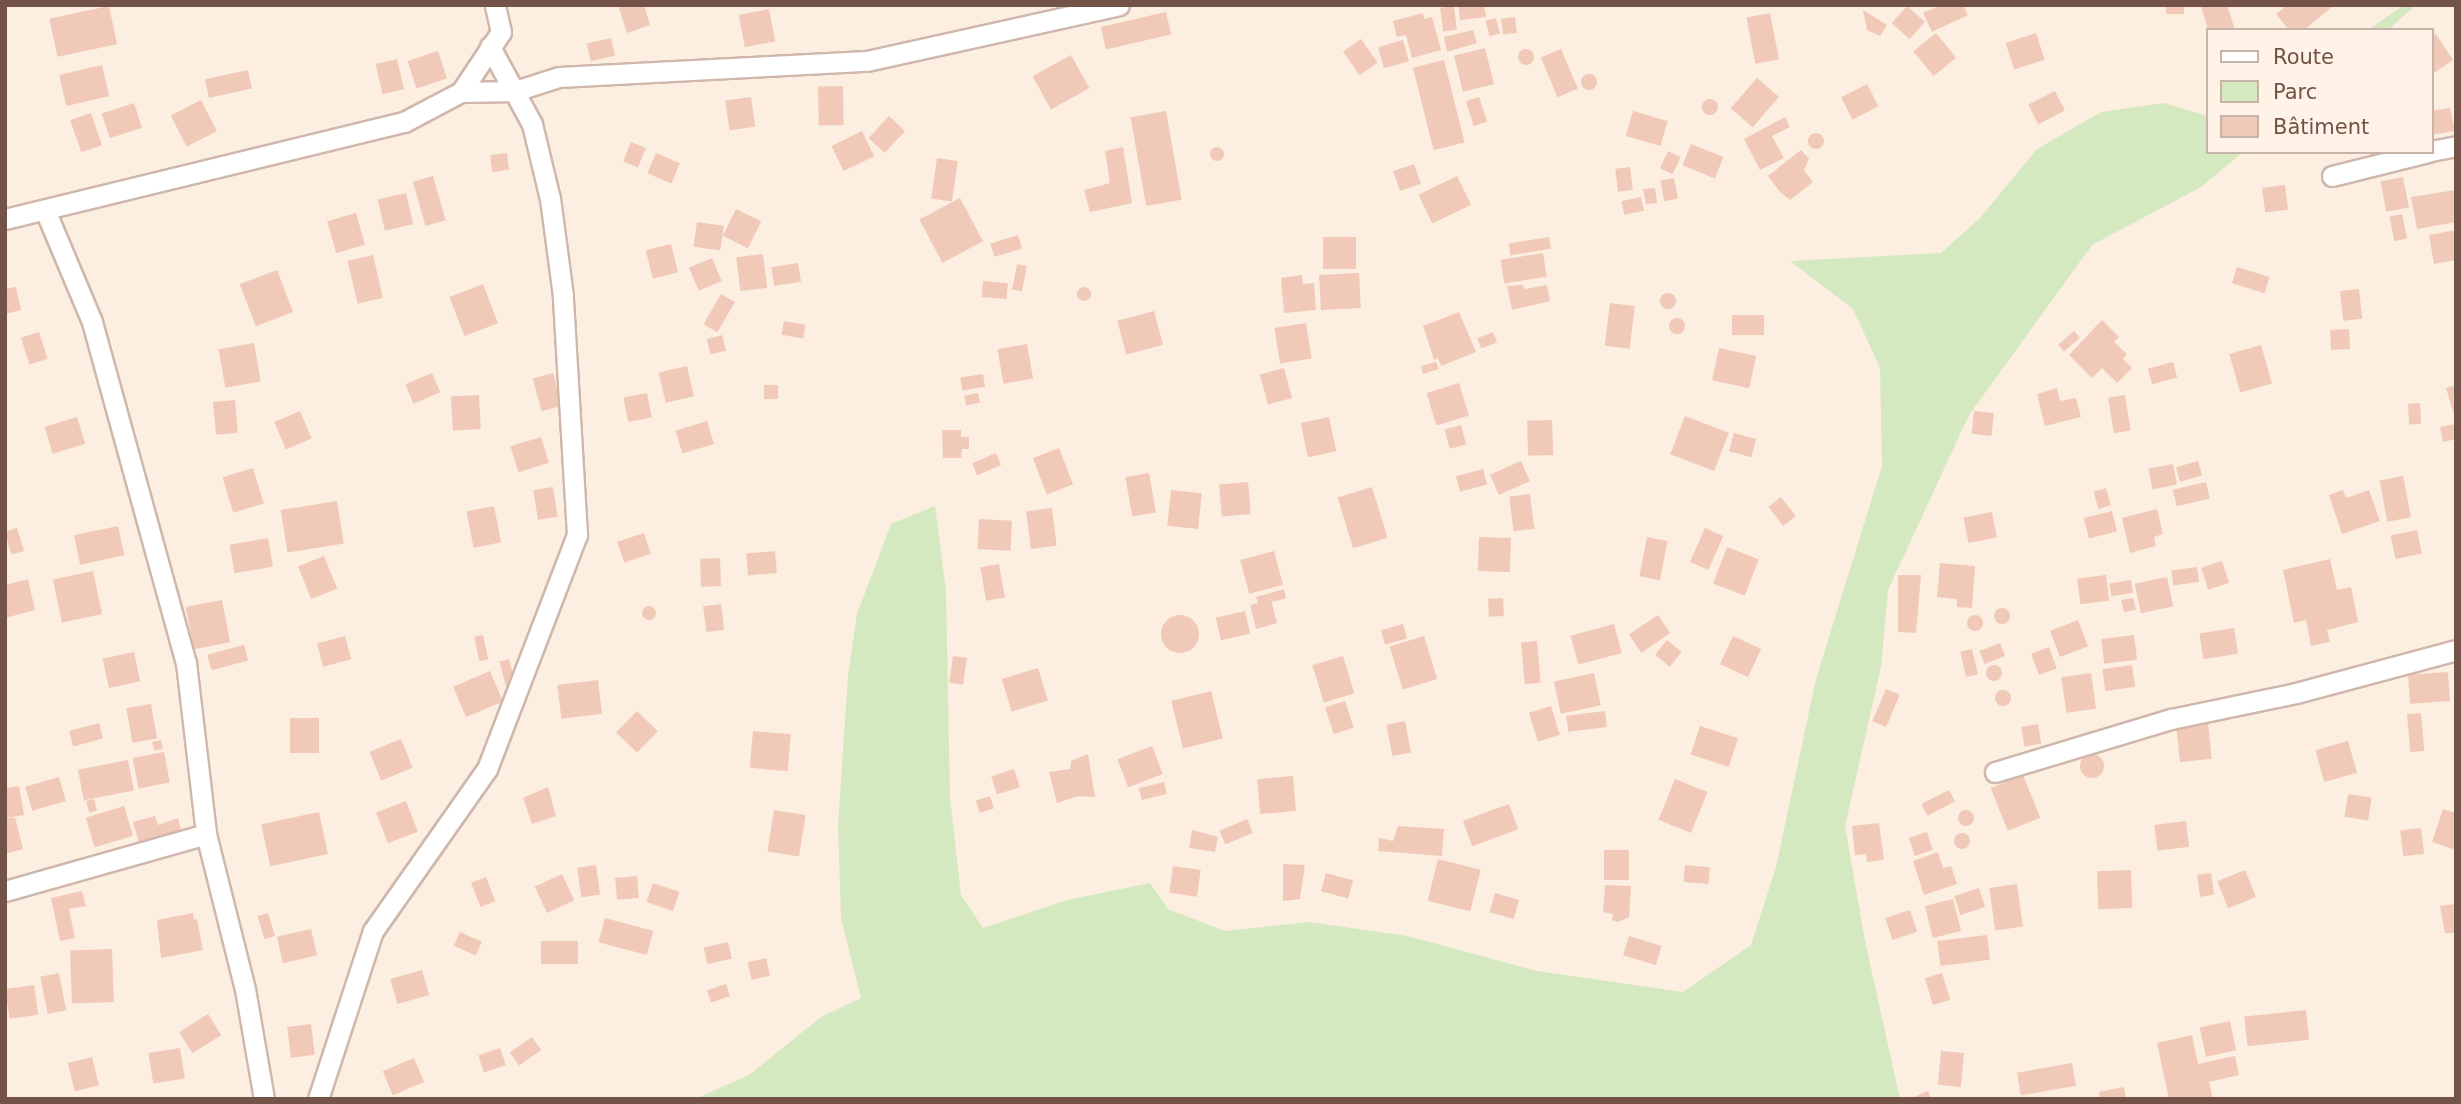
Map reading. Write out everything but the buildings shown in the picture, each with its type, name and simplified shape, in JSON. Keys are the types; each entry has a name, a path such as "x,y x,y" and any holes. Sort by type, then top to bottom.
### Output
{"street":[{"path":"461,92 501,32 495,5"},
{"path":"5,219 404,122 461,92 515,91 559,77 867,61 1115,6"},
{"path":"318,1099 373,931 487,769 578,535 563,296 550,199 532,124 491,47"},
{"path":"2433,151 2456,146"},
{"path":"2332,177 2421,154"},
{"path":"45,210 92,322 186,663 206,834 245,989 264,1099"},
{"path":"1995,772 2171,719 2296,693 2456,650"},
{"path":"5,891 206,834"}],"green space":[{"path":"2404,5 2416,5 2390,28 2371,28"},
{"path":"2164,103 2206,116 2206,154 2241,154 2201,187 2092,245 1969,415 1888,590 1881,667 1845,826 1865,941 1900,1099 695,1099 749,1075 821,1017 861,998 841,917 838,824 848,676 857,614 891,524 935,506 946,591 950,798 961,895 983,928 1067,900 1150,883 1168,909 1225,931 1309,922 1407,936 1537,971 1683,992 1751,945 1776,867 1816,679 1882,466 1880,368 1853,309 1790,261 1941,253 1980,218 2037,149 2101,112"}]}
